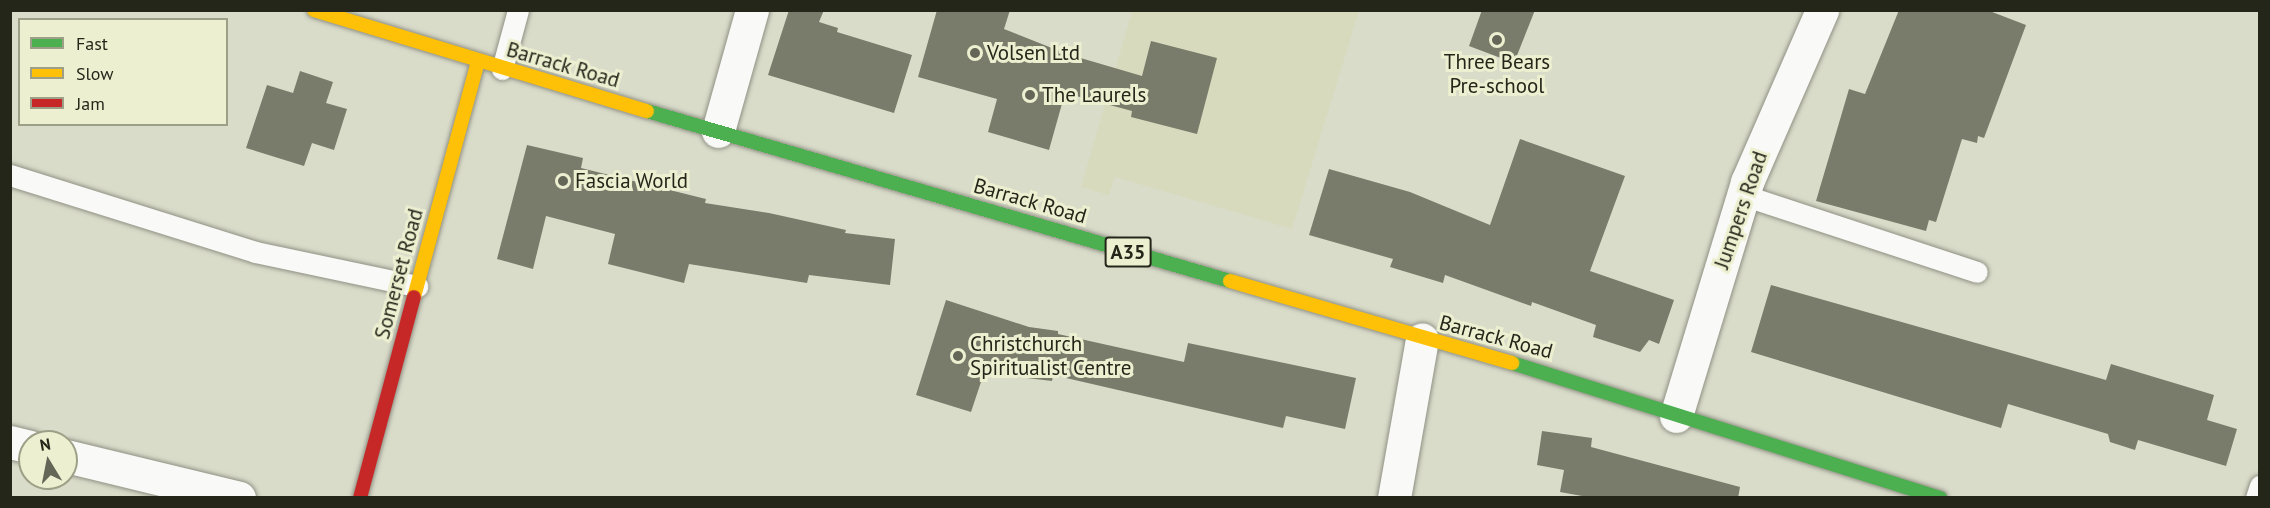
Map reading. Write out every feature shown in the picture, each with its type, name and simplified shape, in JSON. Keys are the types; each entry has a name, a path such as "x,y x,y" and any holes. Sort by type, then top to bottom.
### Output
{"main road":[{"name":"Barrack Road","path":"314,10 478,62 1422,339 1555,375 1676,416 1940,498"},
{"name":"Somerset Road","path":"360,498 478,62"}],"street":[{"path":"718,131 753,10"},
{"name":"Jumpers Road","path":"1676,416 1743,195 1822,10"},
{"path":"1394,498 1422,339"},
{"path":"78,459 239,498"}],"lane":[{"path":"502,69 518,10"},
{"path":"10,175 255,252 417,286"},
{"path":"1743,195 1977,272"},
{"path":"2256,498 2259,486"}],"shaded area":[{"path":"1132,11 1359,11 1292,229 1115,177 1109,195 1081,187"}],"building":[{"path":"789,10 824,10 819,22 838,28 837,32 912,55 894,113 768,75"},
{"path":"937,10 1010,10 1004,29 1067,54 1142,76 1151,41 1217,58 1197,134 1131,117 1132,111 1065,93 1049,150 988,132 997,99 918,77"},
{"name":"Three Bears Pre-school","path":"1482,10 1535,10 1514,63 1469,46"},
{"path":"1899,10 1987,10 2026,25 1984,138 1978,136 1977,143 1962,139 1936,222 1929,220 1926,231 1816,201 1849,89 1865,94"},
{"path":"300,71 333,82 326,103 347,109 334,150 312,143 304,166 246,148 267,85 293,93"},
{"path":"1520,139 1625,176 1590,271 1674,300 1659,344 1649,340 1640,352 1593,337 1596,325 1532,302 1531,306 1445,275 1443,283 1390,267 1393,259 1309,235 1329,169 1410,192 1490,225"},
{"path":"527,145 583,158 581,168 706,199 705,203 769,213 846,230 845,233 895,239 890,285 809,275 807,283 689,264 684,283 608,264 615,234 546,216 533,269 497,259"},
{"path":"1771,285 2106,380 2111,364 2214,395 2207,420 2237,429 2226,466 2138,440 2135,450 2110,442 2108,434 2008,404 2001,428 1751,352"},
{"path":"946,300 1029,327 1058,331 1058,334 1184,362 1188,343 1356,378 1345,429 1286,416 1283,428 1053,375 1052,381 984,373 971,412 916,395"},
{"path":"1542,431 1592,438 1591,447 1740,487 1738,498 1593,498 1560,492 1564,470 1537,465"}],"traffic: fast":[{"path":"647,111 1230,281"},
{"path":"1512,363 1940,498"}],"traffic: slow":[{"path":"314,10 647,111"},
{"path":"414,297 478,62"},
{"path":"1230,281 1512,363"}],"traffic: jam":[{"path":"360,498 414,297"}],"place":[{"name":"Three Bears Pre-school","path":"1497,40"},
{"name":"Volsen Ltd","path":"975,53"},
{"name":"The Laurels","path":"1030,95"},
{"name":"Fascia World","path":"563,181"},
{"name":"Christchurch Spiritualist Centre","path":"958,356"}]}
